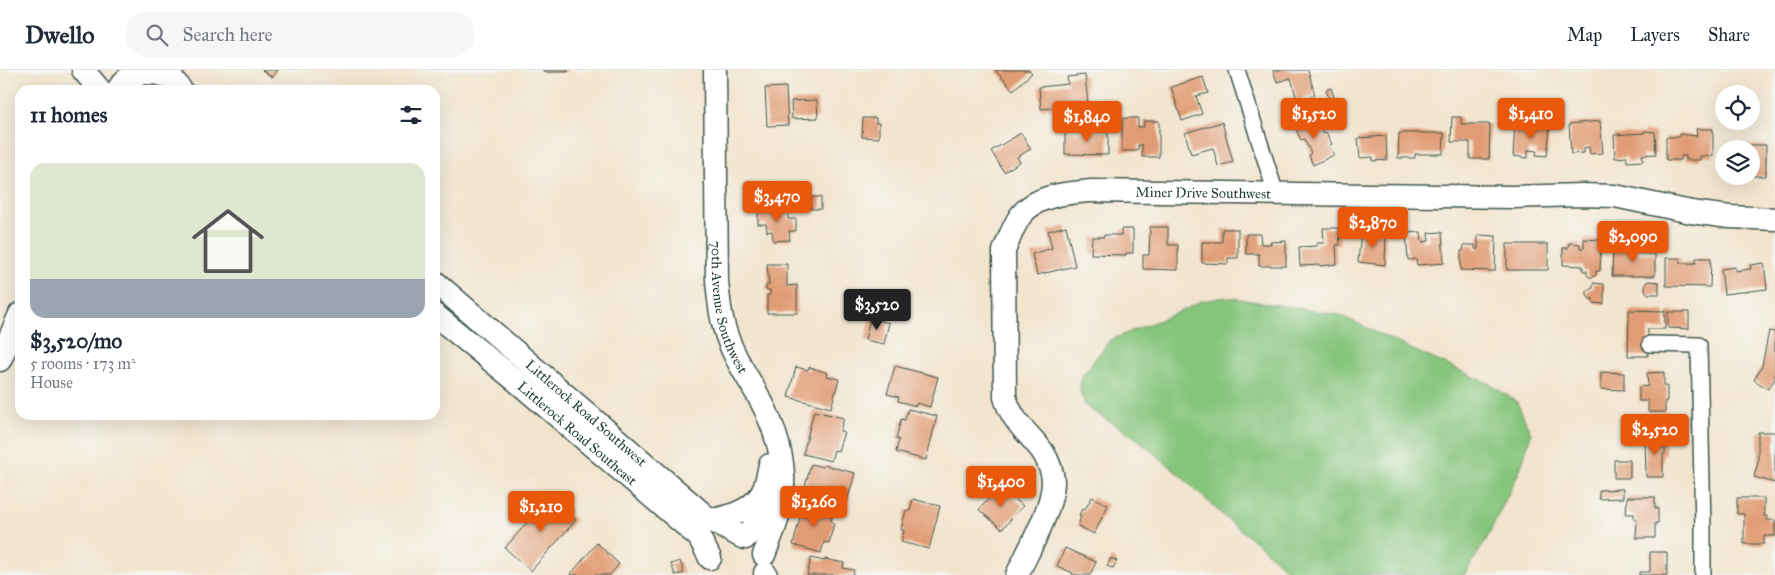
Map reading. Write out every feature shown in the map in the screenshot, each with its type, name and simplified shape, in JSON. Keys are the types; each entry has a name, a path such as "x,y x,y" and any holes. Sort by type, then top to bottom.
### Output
{"street":[{"path":"84,70 96,85"},
{"path":"121,85 133,74 147,70 161,72 173,79 177,85"},
{"name":"70th Avenue Southwest","path":"715,70 717,281 719,306 729,344 769,417 780,451 783,474 783,496 765,569"},
{"path":"1237,70 1276,194"},
{"name":"Miner Drive Southwest","path":"1017,575 1050,500 1053,482 1050,466 1041,448 1012,416 1005,397 1004,251 1011,231 1022,214 1050,197 1066,193 1090,192 1512,197 1598,195 1615,196 1691,212 1730,217 1775,219"},
{"name":"Littlerock Road Southwest","path":"440,286 710,520 753,541 760,547 765,569"},
{"name":"Littlerock Road Southeast","path":"440,318 699,537 710,567"},
{"path":"0,360 15,326"},
{"path":"1650,344 1699,345 1703,575"},
{"name":"70th Avenue Southwest","path":"743,537 756,527 767,508 773,482 770,465 769,417"},
{"path":"710,520 727,517 741,512 750,506 764,490 770,465"},
{"path":"710,567 714,549 722,542 731,538 743,537"}],"green space":[{"path":"1226,297 1340,315 1490,384 1517,402 1531,434 1520,470 1485,542 1464,575 1292,575 1136,438 1085,406 1080,391 1081,377 1110,340 1184,310 1201,301"}],"building":[{"path":"262,70 278,70 272,77"},
{"path":"543,70 568,70 568,72 543,72"},
{"path":"995,70 1029,70 1032,73 1013,90"},
{"path":"1273,70 1308,70 1315,95 1297,100 1291,78 1277,82"},
{"path":"1085,75 1088,104 1041,109 1039,87 1068,84 1067,77"},
{"path":"1203,77 1208,93 1196,96 1202,114 1182,121 1171,87"},
{"path":"786,87 788,125 767,126 765,88"},
{"path":"1331,88 1334,97 1329,98 1326,90"},
{"path":"817,100 818,118 792,119 791,101"},
{"path":"1336,104 1338,112 1331,113 1329,105"},
{"path":"1308,116 1315,130 1320,127 1323,134 1326,132 1332,144 1329,146 1334,155 1313,165 1309,155 1311,153 1304,139 1301,140 1293,123"},
{"path":"1452,117 1461,117 1461,124 1490,124 1489,159 1470,159 1470,142 1451,142"},
{"path":"863,118 876,118 876,123 879,123 879,138 862,137"},
{"path":"1122,118 1138,118 1138,127 1144,127 1144,121 1159,121 1159,157 1142,157 1142,145 1138,145 1138,151 1122,151"},
{"path":"1600,121 1603,153 1590,154 1589,147 1584,148 1584,153 1571,154 1569,124"},
{"path":"1222,122 1233,162 1218,166 1213,148 1191,154 1185,133"},
{"path":"1515,124 1550,127 1547,156 1536,155 1537,151 1528,150 1528,158 1513,156"},
{"path":"1696,129 1713,129 1713,156 1700,156 1700,160 1686,160 1686,156 1681,156 1681,160 1666,160 1666,137 1679,137 1679,134 1697,136"},
{"path":"1644,131 1655,132 1656,154 1642,155 1643,161 1627,162 1627,157 1615,158 1614,135 1644,133"},
{"path":"1065,132 1108,132 1108,155 1065,154"},
{"path":"1021,133 1031,149 1017,157 1020,162 1004,172 991,151"},
{"path":"1399,133 1444,133 1443,154 1415,154 1415,158 1398,158"},
{"path":"1386,136 1387,160 1373,161 1373,157 1360,158 1358,138"},
{"path":"1760,145 1766,145 1766,176 1760,176"},
{"path":"811,197 821,197 821,209 811,209"},
{"path":"758,209 788,210 788,219 796,219 796,231 789,231 790,240 773,241 772,231 767,232 766,224 758,224"},
{"path":"1066,226 1075,266 1037,275 1032,254 1052,248 1048,231"},
{"path":"1150,227 1168,227 1168,245 1178,245 1178,270 1143,269 1143,255 1149,255"},
{"path":"1323,228 1339,228 1340,245 1336,245 1337,264 1300,266 1299,247 1317,246 1317,243 1324,243"},
{"path":"1121,229 1133,229 1133,253 1126,253 1126,255 1091,254 1092,237 1121,235"},
{"path":"1222,229 1238,229 1238,258 1228,258 1228,264 1202,263 1202,242 1222,242"},
{"path":"1372,232 1386,234 1385,265 1358,262 1361,233 1369,233 1369,236 1372,237"},
{"path":"1421,232 1422,242 1429,241 1428,233 1442,232 1444,263 1417,265 1416,259 1408,260 1406,233"},
{"path":"1246,234 1260,234 1261,244 1286,241 1286,266 1259,266 1259,254 1246,254"},
{"path":"1478,235 1496,236 1495,271 1461,270 1461,251 1463,251 1464,245 1475,245 1475,249 1478,249"},
{"path":"1584,239 1601,240 1600,271 1596,271 1596,275 1593,277 1587,275 1587,271 1583,271 1583,266 1563,265 1563,248 1568,248 1569,243 1580,244 1580,248 1584,248"},
{"path":"1507,244 1548,244 1548,270 1507,270"},
{"path":"1613,248 1636,249 1635,253 1655,254 1655,276 1612,276"},
{"path":"1666,258 1680,258 1680,263 1696,263 1696,258 1711,258 1710,287 1666,286"},
{"path":"1764,263 1767,289 1724,294 1721,269 1735,267 1735,271 1751,269 1750,265"},
{"path":"767,264 787,264 787,286 797,285 797,313 767,313 767,295 770,295 770,290 766,290 766,285 769,285"},
{"path":"1648,281 1659,282 1659,294 1648,294 1645,290 1645,284"},
{"path":"1593,283 1604,284 1604,304 1593,303 1593,299 1587,296 1587,291 1593,288"},
{"path":"1629,310 1665,311 1665,329 1648,329 1648,356 1628,356"},
{"path":"1668,312 1689,312 1689,329 1668,328"},
{"path":"870,318 889,323 884,344 865,340"},
{"path":"1769,331 1775,332 1775,379 1768,389 1754,380 1762,366"},
{"path":"895,366 938,377 930,407 917,403 916,406 898,401 899,397 887,394"},
{"path":"796,367 808,370 809,367 828,373 827,376 839,379 831,408 788,397"},
{"path":"1601,372 1624,373 1624,390 1601,389"},
{"path":"1664,372 1664,386 1667,386 1665,412 1648,412 1648,401 1639,401 1639,387 1648,386 1647,373"},
{"path":"908,409 937,416 926,460 896,452 899,439 896,439 901,419 905,420"},
{"path":"814,411 844,418 840,431 844,432 838,451 834,450 831,461 803,454"},
{"path":"1758,432 1775,432 1775,483 1754,477 1758,462"},
{"path":"1645,437 1665,437 1663,477 1646,477"},
{"path":"1614,460 1630,460 1630,478 1614,478"},
{"path":"811,464 823,467 824,465 855,473 846,505 803,494"},
{"path":"999,486 1023,506 1002,529 979,510"},
{"path":"1623,489 1623,498 1599,499 1599,490"},
{"path":"550,497 558,503 560,501 571,510 568,513 576,520 531,571 505,548 530,519 527,517 540,503 542,505"},
{"path":"1092,497 1108,505 1094,534 1078,526 1081,516 1079,515"},
{"path":"1627,497 1655,497 1655,508 1658,508 1658,523 1655,523 1655,538 1636,538 1637,519 1634,519 1634,514 1626,514"},
{"path":"1737,498 1764,498 1764,516 1767,516 1767,520 1775,520 1775,536 1764,536 1764,544 1744,544 1744,514 1737,514"},
{"path":"913,499 940,506 929,549 901,542 904,530 901,530 906,510 910,511"},
{"path":"804,502 834,510 831,522 834,523 829,543 824,542 821,553 793,545"},
{"path":"597,543 619,564 610,575 570,575"},
{"path":"1065,548 1096,562 1090,575 1072,575 1073,573 1057,566"},
{"path":"1650,552 1667,552 1667,575 1639,575 1639,572 1650,572"},
{"path":"811,558 844,563 843,568 854,570 853,575 807,575"},
{"path":"1111,558 1117,561 1113,568 1107,566"},
{"path":"680,561 684,573 675,575 671,564"}]}
